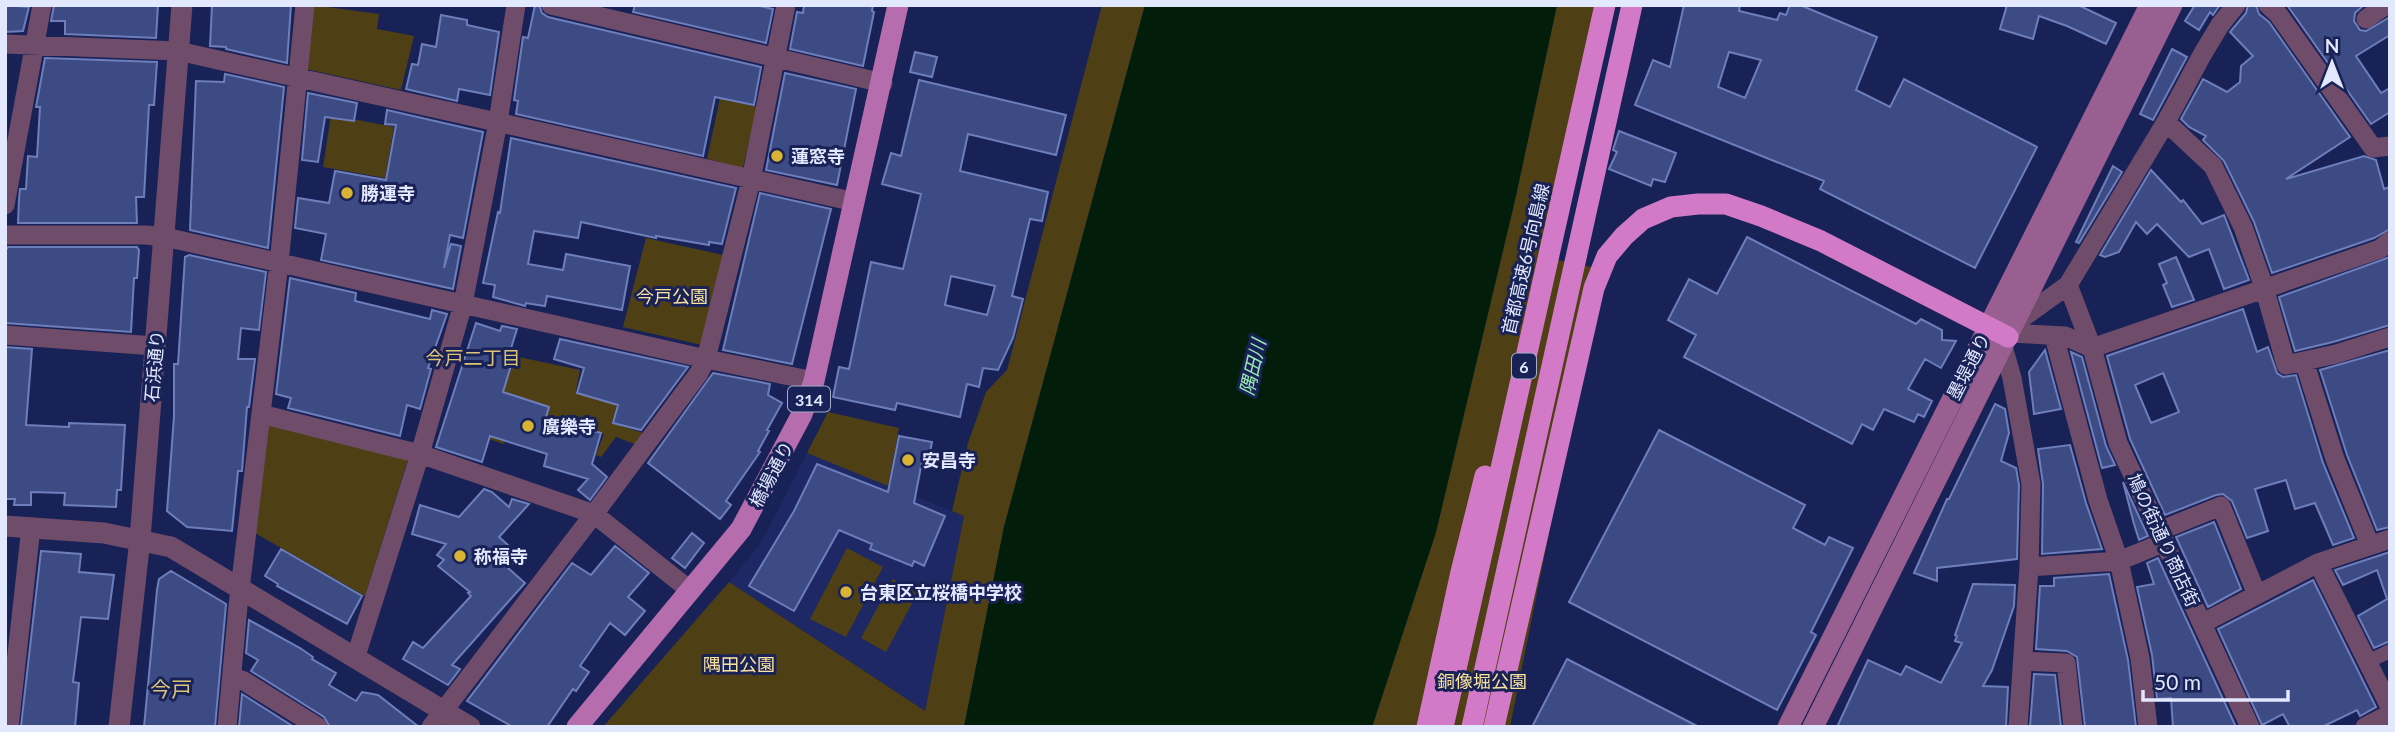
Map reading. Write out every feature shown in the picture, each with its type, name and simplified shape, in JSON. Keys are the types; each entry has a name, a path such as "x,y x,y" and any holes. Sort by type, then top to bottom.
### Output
{"highway":[{"name":"首都高速6号向島線","path":"1443,727 1605,5"},
{"name":"6","path":"1472,727 1632,5"},
{"path":"1427,727 1461,572 1540,259 1573,150"},
{"path":"1494,727 1594,288 1607,256 1643,219 1671,207 1726,204 1821,241 2009,335"}],"main road":[{"name":"橋場通り","path":"577,727 741,529 802,414 814,381 883,83 898,5"},
{"name":"墨堤通り","path":"1788,727 2150,5"},
{"name":"墨堤通り","path":"1813,727 2172,5"}],"street":[{"path":"5,205 42,5"},
{"name":"石浜通り","path":"118,727 140,538 182,5"},
{"path":"228,727 305,5"},
{"path":"356,656 463,304 498,122 516,5"},
{"path":"551,5 883,83"},
{"path":"437,719 594,514 699,373 706,359 751,180 786,5"},
{"path":"2009,335 2068,285 2166,122 2208,45 2236,5"},
{"path":"2268,5 2278,15 2373,148 2390,146"},
{"path":"2366,19 2386,5"},
{"path":"5,44 178,51 855,202"},
{"path":"2166,122 2213,166 2243,227 2286,365 2336,354 2390,337"},
{"path":"5,235 164,237 814,381"},
{"path":"2009,335 2065,335 2092,348 2380,249 2390,241"},
{"name":"鳩の街通り商店街","path":"2068,285 2092,348 2118,443 2250,727"},
{"path":"5,335 155,346"},
{"path":"2009,335 2012,379 2031,484 2029,567 2018,727"},
{"path":"2054,335 2098,500 2119,561 2140,658 2148,727"},
{"path":"2304,361 2335,459 2370,545"},
{"path":"261,414 419,454 594,514 691,592"},
{"path":"2029,567 2119,561 2221,506 2257,595"},
{"path":"5,526 104,533 140,538 171,547 356,656 437,719 470,727"},
{"path":"9,727 31,527"},
{"path":"2203,623 2318,563 2390,539"},
{"path":"2318,563 2390,707"},
{"path":"2367,662 2390,651"},
{"path":"2023,661 2066,663 2073,727"},
{"path":"233,677 244,681 318,727"},
{"path":"2365,727 2390,714"}],"shaded area":[{"name":"台東区立桜橋中学校","path":"807,453 964,516 925,711 729,582 761,543"}],"green space":[{"path":"313,5 379,14 377,29 414,36 401,90 306,69"},
{"name":"隅田公園","path":"1102,5 1145,5 1004,527 964,727 603,727 729,582 925,711 964,516 952,511 968,443 986,392 1007,370"},
{"name":"銅像堀公園","path":"1557,5 1615,5 1557,260 1602,269 1510,727 1372,727 1436,532 1515,200"},
{"path":"720,98 757,107 743,168 707,159"},
{"path":"331,115 394,127 385,178 323,167"},
{"name":"今戸公園","path":"646,238 723,255 702,345 623,327"},
{"path":"514,356 580,370 576,391 618,400 612,423 643,433 635,444 616,437 601,457 596,455 604,434 516,408 504,444 465,431 497,413"},
{"path":"828,412 899,428 888,486 807,453"},
{"path":"268,425 408,459 365,596 255,533"},
{"path":"847,548 883,567 846,637 810,619"},
{"path":"893,579 918,592 886,652 861,638"}],"water":[{"name":"隅田川","path":"1145,5 1557,5 1515,200 1436,532 1372,727 964,727 1004,527"}],"building":[{"path":"5,5 29,7 23,31 5,32"},
{"path":"54,5 158,5 156,38 65,34 65,21 51,21"},
{"path":"212,5 291,5 287,63 226,47 210,46"},
{"path":"535,5 539,5 542,13 548,17 761,67 754,105 715,97 703,156 516,114 518,101 514,100 523,37 528,38"},
{"path":"635,5 755,5 773,9 766,43 633,12"},
{"path":"804,5 873,5 874,12 863,66 790,49 797,12 803,13"},
{"path":"1684,5 1740,5 1739,11 1777,20 1780,13 1786,15 1790,5 1800,5 1877,37 1856,90 1890,107 1904,79 2037,147 1975,268 1820,189 1824,181 1635,105 1653,60 1670,67","holes":["1729,52 1761,60 1745,98 1718,87"]},
{"path":"2007,5 2078,5 2116,23 2106,44 2039,16 2033,39 2000,29"},
{"path":"2195,5 2220,5 2213,15 2210,12 2199,30 2185,21"},
{"path":"2248,5 2256,5 2259,14 2269,22 2350,137 2286,179 2364,156 2376,160 2384,189 2390,187 2390,229 2374,238 2272,273 2254,222 2224,161 2203,140 2206,136 2189,127 2181,119 2203,79 2227,92 2240,82 2241,66 2253,56 2230,32 2246,13"},
{"path":"2287,5 2364,5 2355,13 2354,21 2360,30 2366,31 2390,17 2390,35 2356,56 2381,93 2390,88 2390,112 2371,124"},
{"path":"441,15 467,20 467,25 499,32 490,95 459,89 457,101 406,89 412,64 418,65 422,44 436,47"},
{"path":"2172,49 2187,57 2153,120 2140,114"},
{"path":"915,52 937,57 932,77 910,72"},
{"path":"45,58 157,62 154,105 149,105 144,197 136,197 137,223 18,223 20,189 26,189 28,156 37,157 40,107 36,107"},
{"path":"785,73 856,89 837,185 766,170"},
{"path":"225,74 284,87 268,248 190,230 196,81 224,82"},
{"path":"919,80 1066,115 1056,155 968,134 960,171 1048,192 1042,221 1030,219 1012,296 1023,299 1013,338 998,370 983,368 979,387 967,384 960,417 897,403 895,410 833,397 839,367 849,369 871,262 903,269 921,194 882,184 891,153 901,156","holes":["951,276 995,286 987,315 945,305"]},
{"path":"308,93 357,103 354,121 325,117 318,162 302,160"},
{"path":"387,110 483,132 463,238 450,235 444,268 451,244 461,246 453,289 321,260 326,234 295,228 298,198 329,203 335,171 386,180 396,125 385,124"},
{"path":"1619,131 1676,153 1665,182 1653,179 1651,186 1609,169 1617,152 1613,150"},
{"path":"511,138 736,188 722,244 709,242 709,245 656,238 581,222 578,238 534,231 528,264 563,270 566,254 630,266 622,310 547,296 545,306 526,303 525,306 493,297 495,285 483,283 498,212 500,213"},
{"path":"2113,166 2122,172 2079,243 2076,242"},
{"path":"2151,170 2181,202 2183,200 2202,224 2224,215 2249,280 2224,289 2209,249 2189,257 2157,224 2147,234 2136,222 2119,252 2105,257 2100,255"},
{"path":"760,193 831,209 792,364 723,350"},
{"path":"1747,237 1916,324 1921,319 1942,330 1942,340 1956,341 1941,368 1925,359 1908,389 1932,401 1924,417 1918,414 1914,422 1884,409 1873,430 1862,424 1852,444 1684,357 1696,335 1668,320 1689,279 1717,294"},
{"path":"8,247 137,247 139,250 137,278 134,278 131,332 5,323"},
{"path":"189,255 266,272 259,330 241,328 238,359 255,359 232,531 187,527 167,511 174,416 174,364 178,364 185,257"},
{"path":"2176,257 2194,300 2172,307 2163,285 2167,283 2159,264"},
{"path":"2390,257 2390,325 2295,351 2279,297"},
{"path":"290,278 356,293 355,301 430,319 432,310 447,314 428,368 431,369 420,409 407,405 400,436 288,408 291,398 276,394"},
{"path":"2243,309 2257,352 2268,347 2277,373 2283,377 2296,375 2323,463 2354,538 2333,545 2315,503 2295,509 2286,480 2255,489 2268,531 2247,538 2232,501 2223,494 2165,515 2130,439 2107,356","holes":["2163,373 2179,412 2151,423 2135,385"]},
{"path":"476,323 500,331 502,326 517,329 508,358 513,359 503,392 549,407 546,417 601,433 592,464 607,477 590,500 578,490 588,479 544,466 547,454 490,436 482,462 436,447"},
{"path":"560,339 688,367 641,430 613,423 618,405 577,393 584,368 554,359"},
{"path":"5,347 32,349 26,425 125,425 121,490 117,490 116,507 64,505 65,493 31,492 31,505 14,505 15,499 5,499"},
{"path":"2045,350 2061,409 2034,414 2029,372"},
{"path":"2390,350 2390,527 2377,530 2347,455 2320,370"},
{"path":"2071,352 2082,357 2106,446 2115,465 2102,468"},
{"path":"713,373 770,384 768,395 782,403 767,430 769,431 758,451 760,452 726,501 731,505 720,519 648,463"},
{"path":"1995,404 2005,409 2009,433 2001,461 2016,468 2019,485 2017,559 1937,568 1937,581 1914,573 1947,499"},
{"path":"1659,430 1805,505 1793,528 1825,545 1829,537 1853,548 1811,632 1816,635 1777,710 1569,602"},
{"path":"899,436 932,442 929,457 923,456 914,503 945,516 924,566 914,561 912,566 870,549 872,544 839,530 794,611 749,586 794,511 817,464 888,492"},
{"path":"2070,445 2102,549 2042,554 2043,484 2038,449"},
{"path":"2123,482 2148,536 2139,540 2134,524"},
{"path":"484,489 492,492 509,507 512,499 529,504 499,537 519,555 508,568 525,583 452,665 460,669 448,685 403,659 413,642 423,648 471,596 468,593 470,592 438,566 444,560 437,555 446,544 412,534 420,505 459,517"},
{"path":"2214,522 2241,589 2208,607 2176,537"},
{"path":"692,533 704,543 685,568 672,558"},
{"path":"615,546 649,573 628,597 645,611 625,635 610,623 580,666 589,672 576,691 573,689 547,727 513,727 467,701 572,563 591,575"},
{"path":"281,549 362,596 347,624 277,586 278,584 265,576"},
{"path":"41,551 81,554 79,572 114,575 108,619 81,617 73,682 79,683 75,727 21,726"},
{"path":"2390,552 2390,641 2374,648 2358,616 2387,599 2377,570 2343,585 2335,570"},
{"path":"2158,558 2236,727 2173,727 2171,698 2157,699 2152,655 2137,587 2154,584 2147,563"},
{"path":"171,571 226,604 215,727 144,727 157,590 159,579"},
{"path":"2109,574 2128,660 2136,727 2085,727 2077,657 2067,651 2036,649 2040,586 2054,586 2054,578"},
{"path":"2313,580 2376,707 2360,716 2357,710 2322,727 2290,727 2283,714 2262,725 2218,629"},
{"path":"1973,584 2015,585 2014,606 1992,670 1983,686 2008,687 2006,727 1837,727 1868,660 1901,675 1906,666 1941,683 1962,643 1955,641 1955,635"},
{"path":"249,620 300,648 313,657 312,659 336,673 329,685 356,701 362,692 378,695 419,727 330,727 324,717 251,671 258,660 246,653"},
{"path":"1567,659 1699,727 1532,727"},
{"path":"2034,674 2055,675 2061,727 2030,727"},
{"path":"242,694 294,727 239,727"}],"place":[{"name":"蓮窓寺","path":"777,156"},
{"name":"勝運寺","path":"347,193"},
{"name":"廣樂寺","path":"528,426"},
{"name":"安昌寺","path":"908,460"},
{"name":"称福寺","path":"460,556"},
{"name":"台東区立桜橋中学校","path":"846,592"}],"district":[{"name":"今戸二丁目","path":"473,357"},
{"name":"今戸","path":"171,688"}]}
